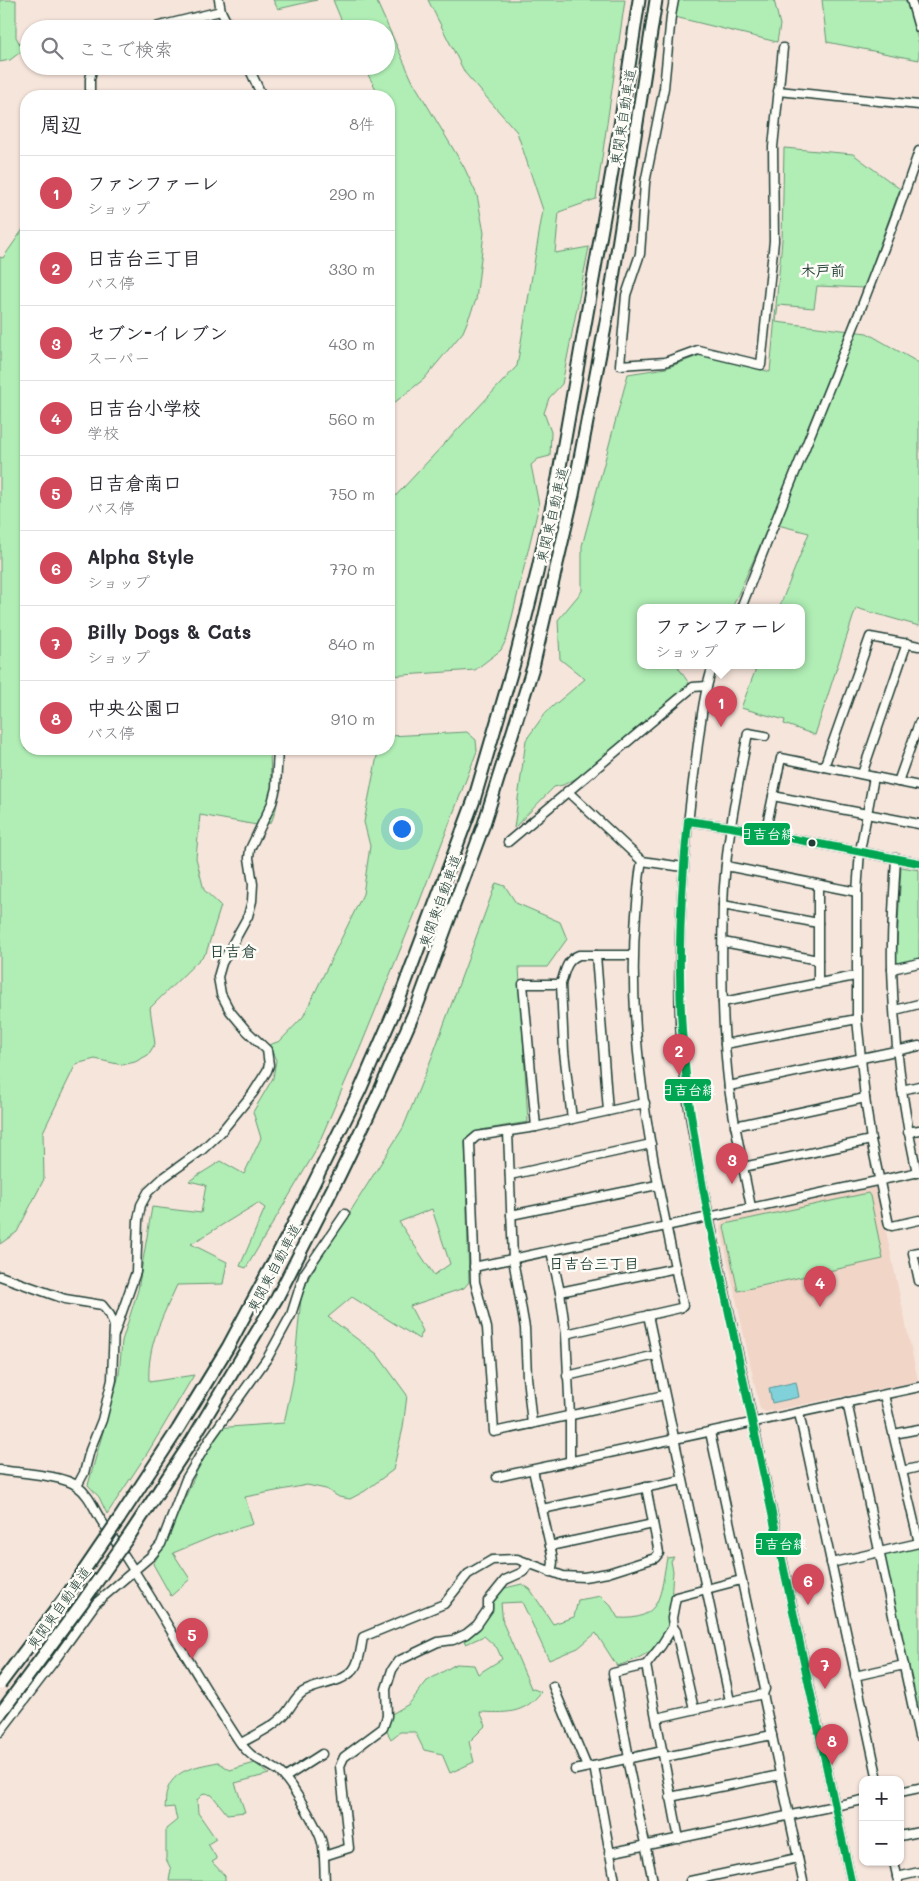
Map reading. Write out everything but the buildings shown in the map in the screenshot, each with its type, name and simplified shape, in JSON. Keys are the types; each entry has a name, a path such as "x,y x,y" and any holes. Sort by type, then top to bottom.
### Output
{"highway":[{"name":"東関東自動車道","path":"0,1684 70,1591 119,1519 178,1429 228,1347 289,1233 356,1099 399,1000 474,800 515,660 537,573 558,478 613,170 639,0"},
{"name":"東関東自動車道","path":"0,1714 131,1533 190,1442 277,1298 377,1097 417,1006 453,912 484,824 533,667 573,495 608,317 656,0"}],"street":[{"path":"218,0 226,20"},
{"path":"674,0 670,16 664,88 645,183 640,254 626,295 620,365 664,362 698,350 761,365 774,241 773,148 783,48"},
{"path":"911,0 919,28"},
{"path":"184,20 221,11"},
{"path":"90,90 91,75"},
{"path":"252,75 259,90"},
{"path":"778,91 919,105"},
{"path":"743,604 838,370 897,216 919,151"},
{"path":"824,767 870,636 919,646"},
{"path":"862,774 907,643"},
{"path":"712,669 707,686 683,867 679,954 680,1024 693,1131 709,1216 851,1881"},
{"path":"508,842 693,687 707,686"},
{"path":"898,782 919,723"},
{"path":"751,1207 735,1126 725,1044 723,905 731,827 748,733 765,736"},
{"path":"114,1335 136,1272 138,1220 141,1205 148,1192 163,1178 202,1150 221,1132 252,1093 267,1072 269,1065 267,1050 230,1011 221,994 218,976 222,963 248,916 254,884 249,858 250,849 272,803 276,788 278,755"},
{"path":"765,834 781,758 919,786"},
{"path":"874,777 860,851 856,892 856,1019 865,1098 890,1225 919,1220"},
{"path":"567,791 642,861 683,867"},
{"path":"773,796 919,824"},
{"path":"688,821 731,827 919,863"},
{"path":"474,1267 918,1173 908,1132 902,1090 892,968 896,858"},
{"path":"566,1334 680,1308 683,1305 657,1185 635,1031 633,955 642,861"},
{"path":"726,866 856,892"},
{"path":"818,885 818,984"},
{"path":"723,905 818,923"},
{"path":"723,942 818,960"},
{"path":"572,1119 564,1052 561,984 567,964 572,957 580,955 633,955"},
{"path":"596,955 608,1111"},
{"path":"892,968 919,963"},
{"path":"723,1002 855,976"},
{"path":"536,1127 524,984 561,984"},
{"path":"895,1010 919,1004"},
{"path":"725,1044 856,1019"},
{"path":"729,1086 919,1046"},
{"path":"902,1090 919,1086"},
{"path":"735,1126 865,1098"},
{"path":"645,1103 536,1127 476,1136 470,1142 474,1267 475,1282 488,1328 494,1432 570,1417 664,1395"},
{"path":"908,1132 919,1130"},
{"path":"508,1132 512,1259 525,1328 527,1377 532,1424"},
{"path":"743,1167 872,1140"},
{"path":"510,1175 651,1144"},
{"path":"511,1215 657,1185"},
{"path":"0,1732 96,1603 152,1556 161,1544 186,1479 211,1436 268,1357 291,1316 304,1274 345,1214"},
{"path":"551,1251 560,1292 566,1334 570,1462"},
{"path":"919,1252 913,1253 919,1281"},
{"path":"560,1292 676,1268"},
{"path":"0,1276 65,1299 102,1305 110,1316 114,1335 112,1380 102,1420 90,1450 84,1473 77,1486"},
{"path":"648,1315 730,1701"},
{"path":"567,1376 656,1355"},
{"path":"498,1477 919,1387"},
{"path":"831,1562 879,1550 919,1543 884,1395"},
{"path":"848,1402 919,1736"},
{"path":"798,1413 877,1776"},
{"path":"894,1434 919,1429"},
{"path":"710,1432 765,1689 763,1694 803,1881"},
{"path":"902,1471 919,1468"},
{"path":"0,1470 62,1479 77,1486 91,1502 101,1521 135,1570 195,1672 240,1743 255,1759 277,1769 286,1777 318,1832 324,1856 325,1881"},
{"path":"533,1470 553,1561 550,1572"},
{"path":"542,1509 682,1480"},
{"path":"240,1743 269,1728 286,1713 300,1693 338,1680 353,1670 365,1635 444,1604 468,1574 485,1562 510,1558 529,1563 550,1572 576,1577 594,1576 624,1569 655,1558 659,1553 646,1487"},
{"path":"910,1508 919,1506"},
{"path":"550,1546 653,1524"},
{"path":"324,1856 349,1848 340,1766 344,1757 382,1728 387,1716 386,1689 392,1670 398,1661 438,1642 453,1640 466,1634 478,1624 488,1609 488,1601 505,1580 523,1572 529,1563"},
{"path":"694,1709 676,1631 673,1627 672,1618 676,1597 741,1580"},
{"path":"653,1881 628,1764 629,1758 613,1673 646,1665 673,1627"},
{"path":"646,1665 679,1839"},
{"path":"855,1676 904,1665"},
{"path":"553,1686 590,1766 615,1881"},
{"path":"657,1718 763,1694"},
{"path":"575,1770 629,1758 664,1754 772,1735"},
{"path":"286,1777 322,1754"},
{"path":"670,1797 780,1774"},
{"path":"904,1791 919,1788"},
{"path":"609,1853 859,1801"},
{"path":"904,1835 919,1832"},
{"path":"690,1881 798,1858"},
{"path":"895,1866 898,1879 919,1872"}],"shaded area":[{"path":"875,1187 877,1189 918,1381 766,1412 760,1409 720,1225 723,1220"}],"green space":[{"path":"0,0 16,0 16,37 20,44 20,52 10,60 0,62"},
{"path":"273,0 317,0 278,9"},
{"path":"333,0 376,0 385,20 341,20"},
{"path":"428,0 625,0 596,199 559,212 555,253 589,247 562,384 549,398 544,413 551,432 550,456 538,459 531,465 539,505 507,638 501,650 475,670 395,676 395,497 517,366 543,210 517,132 465,73"},
{"path":"678,0 774,0 780,25 777,42 675,17"},
{"path":"822,0 907,0 919,44 919,60 827,42"},
{"path":"395,42 412,80 464,167 477,195 484,233 476,300 463,332 424,379 395,402 395,90 377,90 368,75 395,75"},
{"path":"784,148 853,154 900,189 864,288 817,286 814,308 778,305 776,322 867,333 919,363 919,626 856,608 815,735 784,724 785,720 741,708 756,669 805,669 805,604 781,604 809,533 770,523 734,604 637,604 637,669 679,669 690,685 585,774 563,785 554,787 514,828 526,740 546,712 585,679 560,659 558,620 582,591 582,546 628,374 666,368 706,353 770,372 782,240"},
{"path":"20,234 20,755 270,755 271,783 278,793 276,809 271,823 257,825 200,815 196,858 204,890 221,906 206,953 150,1008 155,1044 148,1055 135,1062 122,1065 95,1059 76,1064 43,1132 44,1179 17,1232 0,1244 0,257 3,258"},
{"path":"467,732 476,740 477,751 414,916 314,1154 246,1268 240,1266 265,1208 258,1203 191,1244 227,1262 223,1284 177,1285 161,1320 153,1344 150,1356 149,1382 194,1375 148,1452 107,1514 99,1497 88,1485 119,1375 122,1341 138,1290 152,1207 201,1213 206,1185 189,1181 221,1161 244,1174 261,1138 253,1112 273,1078 276,1060 269,1045 280,1041 303,1017 363,894 370,846 364,822 377,755 395,755 395,736"},
{"path":"901,867 919,870 919,960 896,965"},
{"path":"496,883 505,886 516,903 560,922 567,939 547,967 519,967 528,1122 481,1130 465,1140 469,1282 464,1288 410,1306 423,1331 419,1339 352,1297 328,1317 377,1354 407,1395 403,1428 393,1470 365,1491 350,1499 339,1497 326,1489 307,1485 245,1497 253,1524 214,1536 173,1553 190,1579 171,1596 153,1564 162,1550 216,1428 284,1423 293,1381 301,1298 309,1277 403,1128 432,1057","holes":["432,1209 450,1264 434,1275 399,1222"]},
{"path":"868,1193 883,1259 738,1291 724,1227 725,1224"},
{"path":"919,1545 919,1733 882,1553"},
{"path":"674,1557 671,1561 673,1571 671,1606 666,1632 660,1642 650,1651 617,1666 596,1633 578,1648 549,1660 522,1602 501,1603 503,1623 531,1688 541,1692 535,1700 514,1711 498,1713 480,1712 486,1725 469,1742 474,1762 450,1773 442,1754 424,1750 415,1732 400,1732 391,1739 386,1730 390,1715 409,1704 427,1681 456,1664 474,1665 478,1674 502,1659 497,1648 484,1636 466,1644 463,1639 501,1589 522,1584 530,1589 553,1624 574,1617 578,1600 601,1596 611,1606 618,1618 633,1618 644,1615 657,1602 663,1583 667,1558"},
{"path":"218,1762 230,1770 255,1763 269,1774 235,1783 245,1812 227,1814 212,1795 204,1793 197,1800 198,1813 216,1839 208,1844 217,1859 212,1862 225,1876 225,1881 169,1881 171,1869 166,1859 166,1829 177,1820 174,1807 165,1808 168,1788 172,1781 183,1772"}],"water":[{"path":"796,1382 799,1397 772,1403 769,1388"}],"transit line":[{"name":"日吉台線","path":"688,821 682,897 680,973 682,1037 693,1131 710,1225 851,1881"},
{"name":"日吉台線","path":"688,821 731,827 919,863"}],"place":[{"name":"ファンファーレ","path":"721,727"},
{"name":"日吉台三丁目","path":"679,1075"},
{"name":"セブン-イレブン","path":"732,1184"},
{"name":"日吉台小学校","path":"820,1307"},
{"name":"Alpha Style","path":"808,1605"},
{"name":"日吉倉南口","path":"192,1659"},
{"name":"Billy Dogs & Cats","path":"825,1689"},
{"name":"中央公園口","path":"832,1765"}],"district":[{"name":"木戸前","path":"823,271"},
{"name":"日吉倉","path":"233,951"},
{"name":"日吉台三丁目","path":"594,1264"}]}
